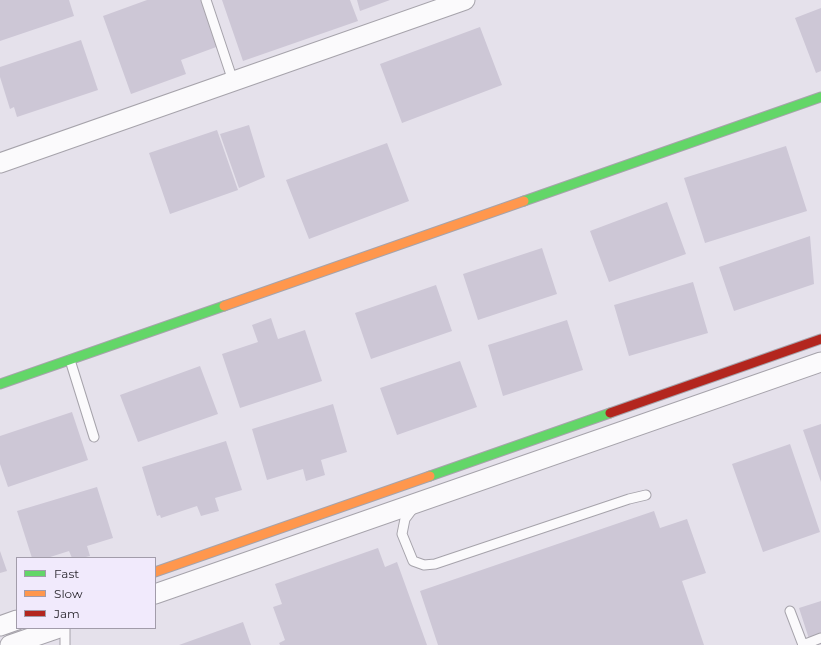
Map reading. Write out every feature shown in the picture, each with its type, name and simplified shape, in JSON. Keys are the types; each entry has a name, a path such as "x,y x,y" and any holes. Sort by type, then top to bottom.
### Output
{"street":[{"path":"0,163 465,0"},
{"path":"0,384 821,97"},
{"path":"156,572 821,339"},
{"path":"156,594 821,362"},
{"path":"0,626 16,620"},
{"path":"10,645 56,629"}],"lane":[{"path":"206,0 233,81"},
{"path":"70,360 94,437"},
{"path":"417,503 405,519 402,534 414,561 424,565 435,564 629,499 646,495"},
{"path":"790,611 803,645 821,638"},
{"path":"65,629 65,645"}],"building":[{"path":"0,0 69,0 74,16 0,41"},
{"path":"147,0 202,0 219,46 181,60 186,74 131,94 103,16"},
{"path":"222,0 350,0 358,21 243,61"},
{"path":"357,0 390,0 360,11"},
{"path":"821,8 821,71 816,73 795,18"},
{"path":"480,27 502,85 402,123 380,64"},
{"path":"81,40 98,90 17,117 14,107 10,109 0,77 0,67"},
{"path":"249,125 265,177 239,188 220,134"},
{"path":"217,130 238,190 170,214 149,153"},
{"path":"387,143 409,201 309,239 286,180"},
{"path":"786,146 807,211 705,243 684,178"},
{"path":"667,202 686,254 609,282 590,231"},
{"path":"810,236 814,284 734,311 719,267"},
{"path":"542,248 557,294 478,320 463,274"},
{"path":"693,282 708,333 629,356 614,305"},
{"path":"436,285 452,331 371,359 355,313"},
{"path":"271,318 278,339 305,330 322,381 240,408 222,354 258,342 252,325"},
{"path":"567,320 583,370 503,396 488,345"},
{"path":"460,361 477,407 397,435 380,388"},
{"path":"200,366 218,414 138,442 120,395"},
{"path":"333,404 347,452 321,460 325,475 306,481 303,469 267,480 252,429"},
{"path":"72,412 88,460 8,487 0,464 0,436"},
{"path":"821,424 821,482 803,430"},
{"path":"226,441 242,490 215,498 219,511 201,516 197,506 161,518 160,515 157,516 142,467"},
{"path":"790,444 820,532 763,552 732,464"},
{"path":"97,487 113,538 87,546 90,556 86,557 72,557 69,551 50,557 32,557 17,511"},
{"path":"654,511 660,528 687,519 706,573 682,581 704,645 438,645 420,591"},
{"path":"378,548 385,567 397,562 427,645 280,645 279,643 285,640 273,607 282,604 275,584"},
{"path":"0,551 7,571 0,573"},
{"path":"821,601 821,637 810,642 799,608"},
{"path":"243,622 251,645 179,645"}],"traffic: fast":[{"path":"524,201 821,97"},
{"path":"0,384 224,306"},
{"path":"430,476 610,413"}],"traffic: slow":[{"path":"224,306 524,201"},
{"path":"156,572 430,476"}],"traffic: jam":[{"path":"610,413 821,339"}]}
